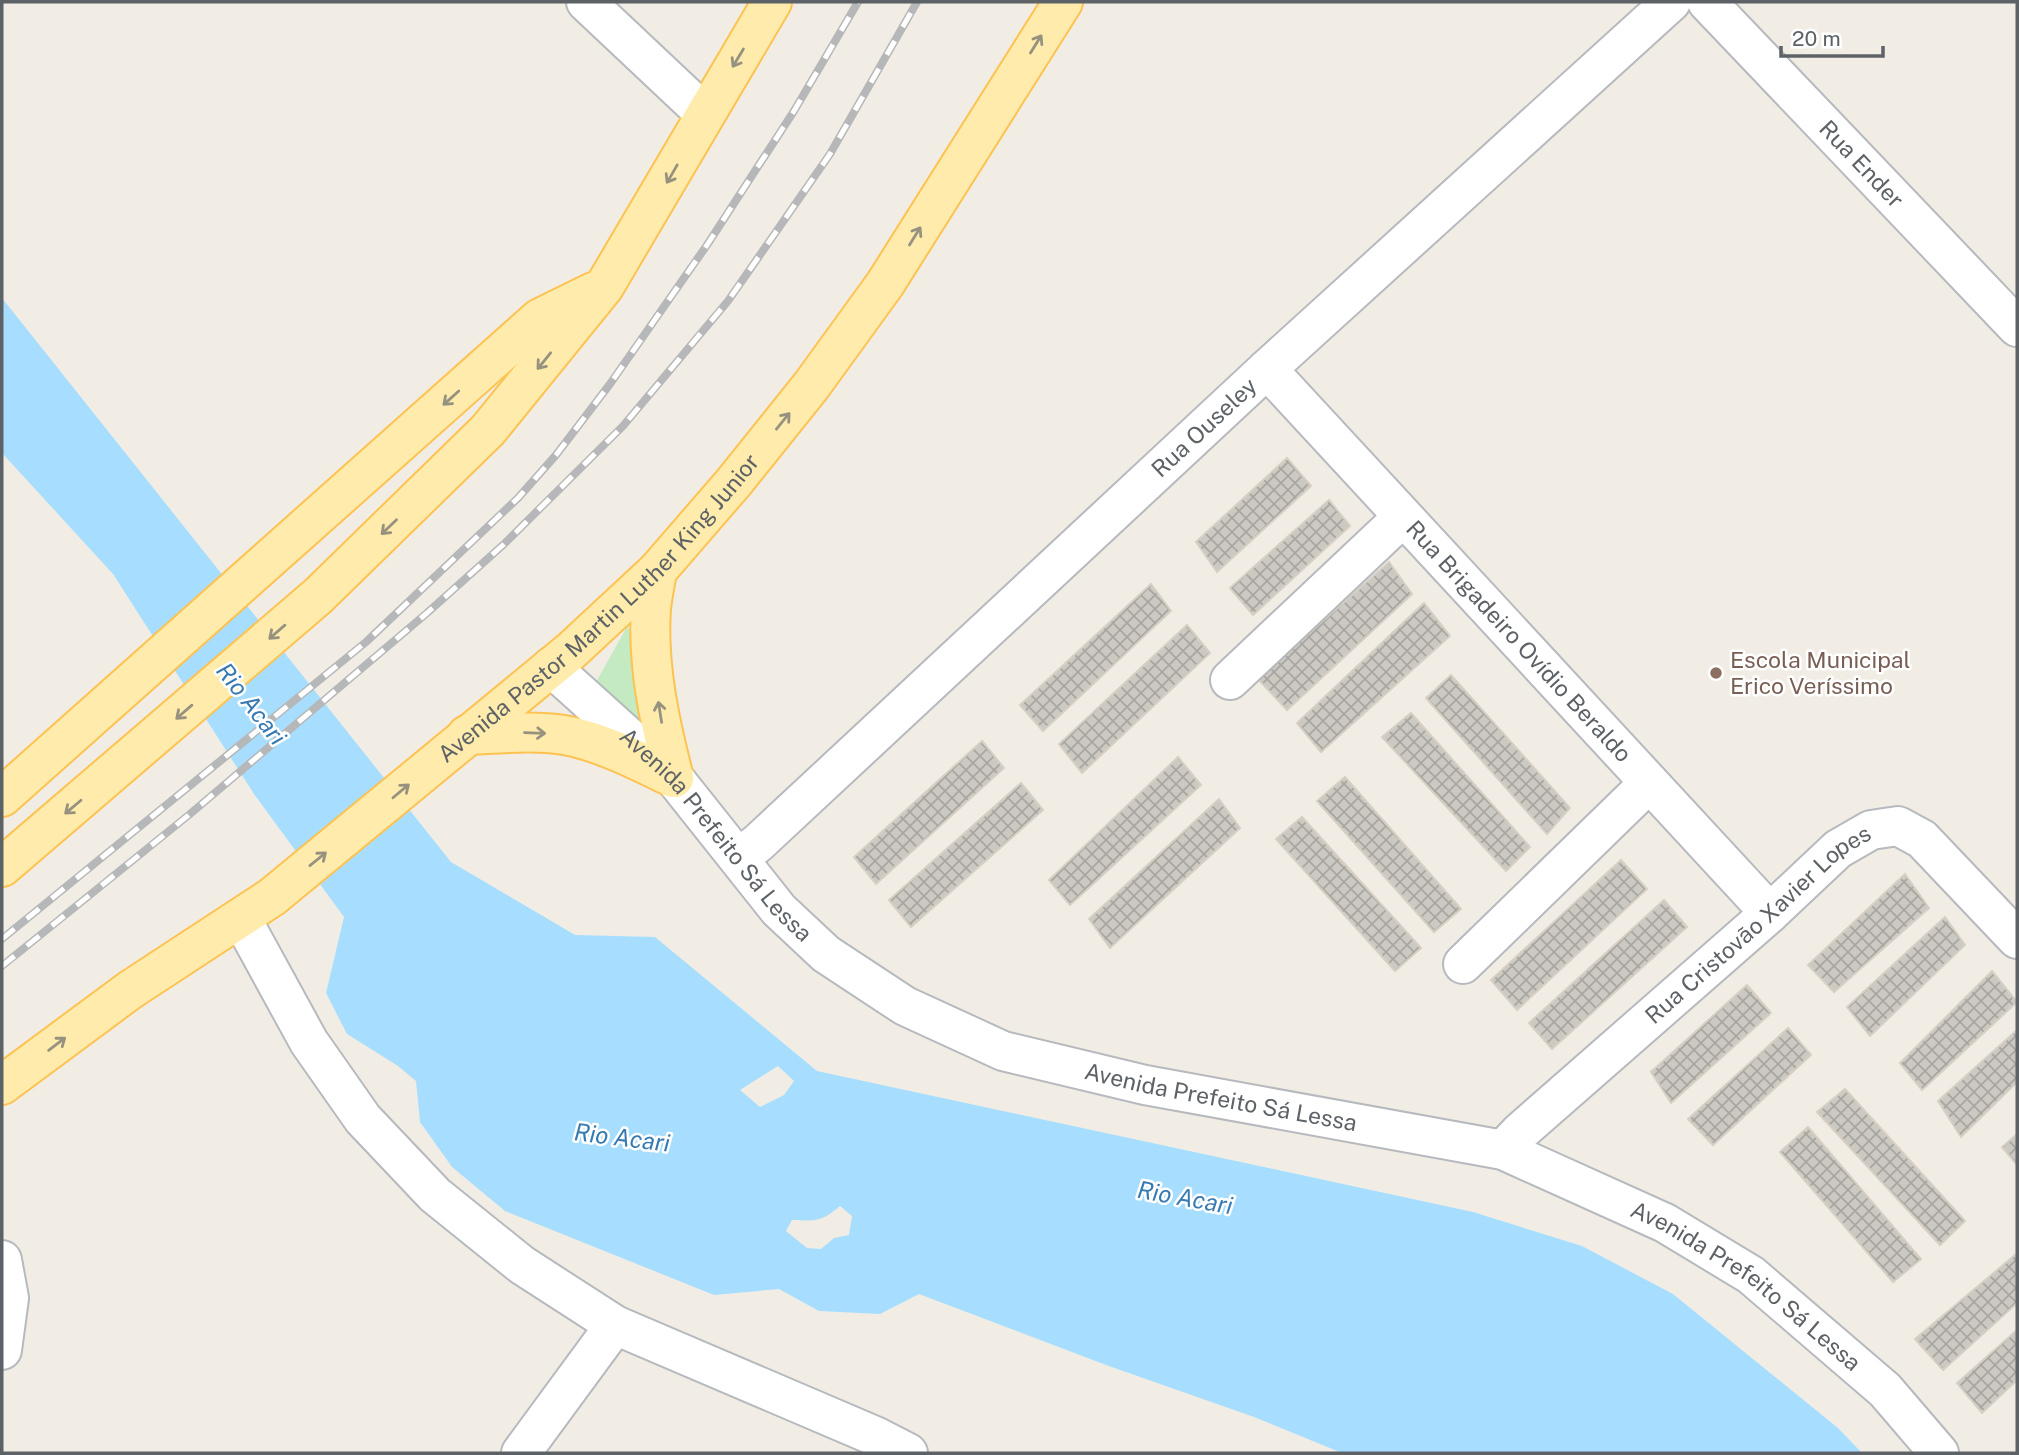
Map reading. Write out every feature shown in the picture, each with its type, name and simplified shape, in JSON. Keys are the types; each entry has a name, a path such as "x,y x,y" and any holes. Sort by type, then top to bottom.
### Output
{"main road":[{"path":"2,867 318,596 488,430 604,287 772,2"},
{"name":"Avenida Pastor Martin Luther King Junior","path":"2,1085 130,990 272,897 551,667 657,571 734,482 803,396 885,284 1063,2"},
{"path":"2,797 540,318 604,287"},
{"path":"657,571 651,610 653,664 674,778"},
{"path":"467,735 565,735 590,742 674,778"}],"street":[{"path":"586,2 705,114"},
{"name":"Rua Ouseley","path":"739,858 758,844 1266,369 1671,2"},
{"name":"Rua Ender","path":"1707,2 2017,327"},
{"name":"Rua Brigadeiro Ovídio Beraldo","path":"1266,369 1770,913"},
{"path":"1230,680 1403,517"},
{"name":"Avenida Prefeito Sá Lessa","path":"551,667 674,778 779,910 826,954 905,1006 1003,1051 1145,1085 1503,1150 1665,1223 1751,1275 1885,1390 1939,1453"},
{"path":"1463,964 1649,783"},
{"name":"Rua Cristovão Xavier Lopes","path":"1503,1150 1520,1132 1770,913 1838,849 1871,830 1898,826 1922,839 2017,939"},
{"path":"241,918 309,1042 363,1119 435,1195 522,1265 615,1325 875,1436 908,1453"},
{"path":"2,1260 9,1298 2,1350"},
{"path":"521,1453 615,1325"}],"green space":[{"path":"628,625 650,737 595,684"}],"water":[{"name":"Rio Acari","path":"2,298 451,862 575,935 655,937 817,1071 1473,1212 1582,1246 1673,1294 1838,1428 1862,1453 1342,1453 1254,1417 1106,1365 919,1294 880,1314 819,1311 779,1289 714,1295 505,1211 452,1167 420,1122 416,1081 398,1066 347,1034 326,993 344,917 254,794 113,574 2,453","holes":["778,1066 794,1081 784,1095 760,1107 740,1090","840,1206 852,1216 849,1235 834,1238 821,1249 807,1248 786,1231 792,1220 818,1219"]}],"building":[{"path":"1287,458 1311,486 1217,572 1196,542"},
{"path":"1329,500 1350,526 1253,615 1230,588"},
{"path":"1389,562 1412,594 1287,710 1258,679"},
{"path":"1151,584 1171,611 1043,731 1020,705"},
{"path":"1424,603 1450,636 1321,752 1297,723"},
{"path":"1187,625 1210,653 1082,773 1059,744"},
{"path":"1451,675 1570,808 1547,834 1426,698"},
{"path":"1411,713 1530,847 1506,871 1382,737"},
{"path":"982,741 1004,768 876,884 854,857"},
{"path":"1178,757 1201,785 1070,905 1049,880"},
{"path":"1345,777 1461,909 1434,932 1317,801"},
{"path":"1021,783 1043,810 911,927 889,900"},
{"path":"1219,799 1240,828 1110,948 1089,919"},
{"path":"1302,817 1421,948 1395,971 1276,839"},
{"path":"1621,860 1647,889 1517,1010 1491,980"},
{"path":"1905,874 1929,908 1834,992 1808,965"},
{"path":"1664,900 1687,927 1552,1049 1529,1023"},
{"path":"1945,917 1965,945 1870,1036 1847,1007"},
{"path":"1992,971 2017,1002 1922,1090 1900,1063"},
{"path":"1747,985 1771,1013 1671,1103 1651,1072"},
{"path":"1788,1028 1811,1055 1713,1145 1688,1119"},
{"path":"2017,1030 2017,1082 1961,1137 1938,1101"},
{"path":"1845,1089 1965,1221 1940,1245 1817,1112"},
{"path":"1808,1127 1921,1259 1893,1282 1780,1152"},
{"path":"2017,1134 2017,1165 2002,1147"},
{"path":"2015,1255 2017,1303 1943,1370 1915,1339"},
{"path":"2017,1330 2017,1380 1982,1413 1957,1383"}],"railway":[{"path":"2,939 366,642 518,498 556,455 610,384 707,245 794,111 858,2"},
{"path":"2,966 190,814 427,613 503,545 623,426 728,301 830,154 917,2"}],"place":[{"name":"Escola Municipal Erico Veríssimo","path":"1716,673"}]}
